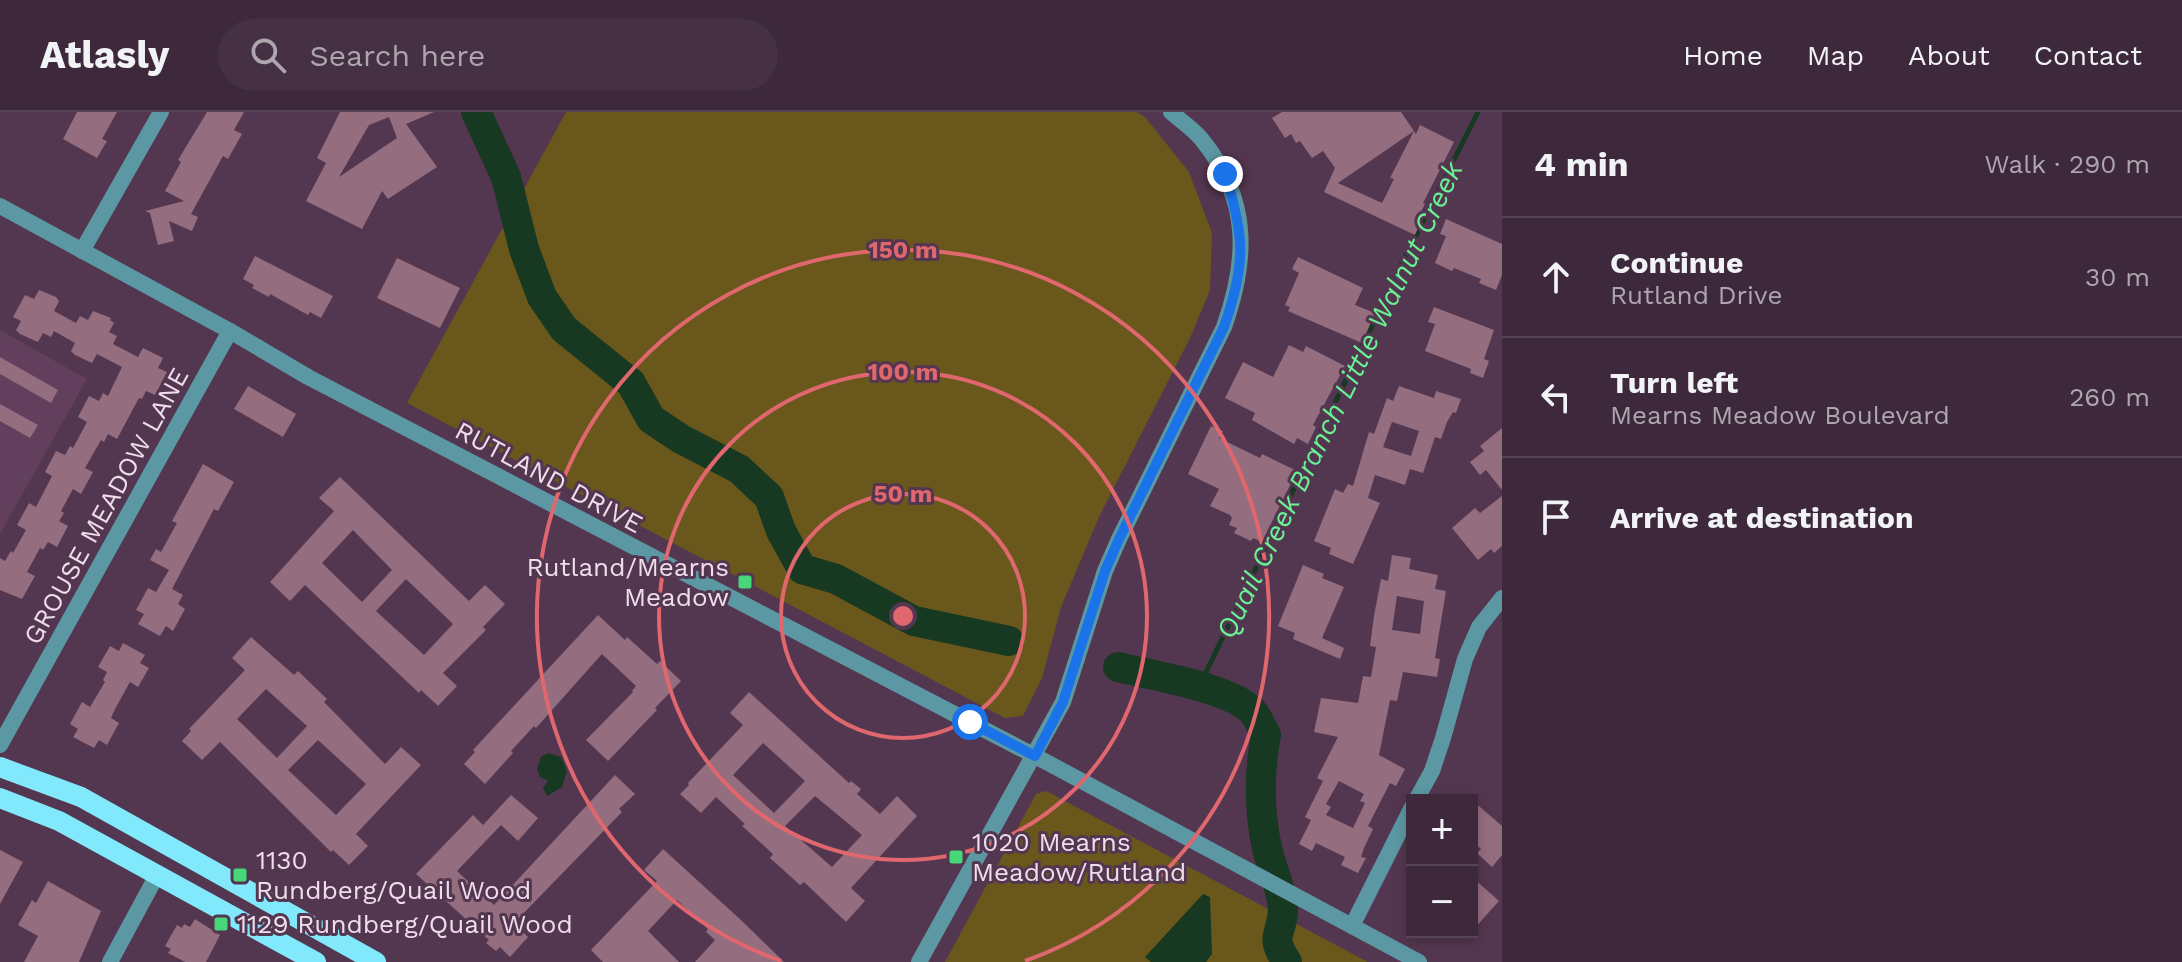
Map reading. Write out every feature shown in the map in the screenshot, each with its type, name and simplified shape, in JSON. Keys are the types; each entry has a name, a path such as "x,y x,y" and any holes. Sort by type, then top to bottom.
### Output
{"main road":[{"path":"0,767 81,797 376,962"},
{"path":"0,798 59,821 316,962"}],"street":[{"path":"82,251 161,112"},
{"path":"919,962 1063,702 1119,539 1224,327 1241,269 1240,225 1225,174 1202,139 1171,112"},
{"name":"RUTLAND DRIVE","path":"0,206 375,413 1035,756 1419,962"},
{"name":"GROUSE MEADOW LANE","path":"0,745 230,331"},
{"path":"1419,794 1432,771 1465,659 1479,627 1502,598"},
{"path":"1352,926 1406,819"},
{"path":"110,962 157,875"}],"shaded area":[{"path":"566,112 1136,112 1145,117 1189,172 1212,233 1210,290 1190,338 1099,517 1061,607 1042,678 1023,716 1005,718 407,403"},
{"path":"0,330 87,379 0,534"},
{"path":"548,753 561,757 567,771 562,787 547,796 543,788 548,781 540,777 537,769 541,757"},
{"path":"1046,791 1368,962 945,962 1036,794"},
{"path":"1203,894 1210,897 1212,954 1206,962 1151,962 1145,957"}],"building":[{"path":"77,112 117,112 102,139 107,141 97,158 63,139"},
{"path":"207,112 244,112 234,130 242,134 228,159 223,156 191,214 198,217 192,231 169,221 174,241 158,245 150,213 145,211 184,201 165,191 181,162 178,160"},
{"path":"340,112 434,112 406,124 437,167 388,199 382,191 362,229 306,201 326,163 317,158","holes":["389,117 397,138 339,177 369,125"]},
{"path":"1282,112 1401,112 1414,131 1416,134 1420,125 1454,142 1423,203 1416,221 1420,223 1415,235 1324,192 1335,168 1323,151 1312,158 1291,134 1285,138 1272,118","holes":["1414,131 1390,178 1394,179 1382,203 1338,183"]},
{"path":"1446,219 1502,244 1502,275 1496,290 1479,283 1481,279 1435,263 1446,236 1440,234"},
{"path":"255,256 333,296 321,318 310,312 308,315 270,294 269,297 252,288 254,285 243,279"},
{"path":"1298,257 1363,288 1355,305 1375,313 1362,343 1288,311 1290,307 1285,305 1299,273 1292,269"},
{"path":"397,258 460,288 440,328 377,298"},
{"path":"39,290 56,297 59,301 54,311 76,323 80,316 88,320 93,311 111,318 114,323 109,332 117,336 113,344 138,357 143,348 163,358 158,368 167,372 155,395 146,391 142,399 139,398 117,439 108,434 104,442 101,440 85,468 93,472 81,494 73,489 61,511 64,513 59,521 68,526 57,547 48,542 43,550 40,548 27,572 35,576 22,599 0,590 0,558 5,561 11,551 13,553 26,530 17,525 29,503 36,507 52,476 45,472 56,451 65,455 70,446 73,448 87,422 78,417 89,396 99,401 103,393 108,396 122,367 97,354 92,363 75,355 71,351 75,343 54,331 51,337 43,333 38,342 20,334 16,330 21,321 13,317 25,295 34,299"},
{"path":"1434,307 1494,330 1484,359 1489,361 1483,378 1470,373 1471,369 1425,351 1435,324 1428,322"},
{"path":"1289,345 1303,352 1306,346 1345,366 1313,425 1316,427 1308,444 1297,438 1294,444 1252,420 1255,413 1225,398 1243,362 1273,377"},
{"path":"0,357 58,390 51,403 0,374"},
{"path":"248,386 296,414 283,437 234,409"},
{"path":"1399,386 1434,398 1436,391 1461,399 1441,439 1435,437 1423,473 1410,469 1405,485 1375,475 1368,498 1380,503 1353,564 1329,554 1331,548 1314,541 1335,489 1343,493 1348,484 1353,486 1369,432 1374,434 1387,398 1393,401","holes":["1392,422 1419,431 1411,456 1383,447"]},
{"path":"0,404 38,425 30,438 0,421"},
{"path":"1211,426 1223,431 1219,438 1260,458 1262,454 1297,471 1262,542 1253,538 1251,541 1234,533 1237,528 1229,525 1230,515 1210,506 1219,489 1188,474"},
{"path":"1502,428 1502,490 1486,470 1480,475 1470,462 1484,451 1480,446"},
{"path":"203,464 234,482 218,511 214,509 172,589 183,595 178,604 185,609 173,631 166,626 160,636 138,624 144,614 136,610 148,588 156,592 169,570 150,560 156,549 161,552 177,523 172,521"},
{"path":"340,477 469,601 485,585 505,604 483,627 486,630 443,673 457,686 438,706 421,690 419,693 305,585 290,601 270,582 334,511 319,498","holes":["353,530 392,570 362,602 322,563","406,579 453,624 424,655 376,611"]},
{"path":"1502,496 1502,546 1494,553 1491,549 1478,560 1452,528 1475,508 1480,513"},
{"path":"1392,555 1411,558 1409,569 1438,575 1435,589 1446,591 1435,658 1440,659 1437,677 1403,672 1397,701 1390,700 1379,755 1405,769 1396,786 1390,783 1368,826 1373,829 1361,857 1366,858 1358,873 1341,865 1345,857 1316,843 1312,851 1299,844 1311,820 1305,817 1323,781 1317,778 1338,737 1314,732 1321,698 1358,703 1363,676 1371,677 1376,647 1370,646 1381,579 1388,581","holes":["1397,596 1424,601 1420,634 1392,630","1339,781 1364,794 1360,801 1365,803 1353,828 1326,815 1331,807 1326,804"]},
{"path":"1303,565 1324,574 1322,578 1344,587 1322,638 1344,648 1340,659 1293,639 1295,633 1278,626"},
{"path":"598,615 625,640 627,637 657,664 660,661 681,681 608,761 586,740 636,686 602,654 536,728 534,726 511,751 513,753 485,784 464,764 475,752 473,750"},
{"path":"251,637 294,675 298,671 385,764 401,747 421,765 356,834 368,846 349,865 333,850 331,852 220,742 202,760 182,741 191,731 189,729 245,670 232,658","holes":["266,689 307,726 277,758 237,719","318,740 366,784 336,815 288,770"]},
{"path":"123,643 145,655 140,663 149,668 138,687 130,682 115,709 111,718 119,723 107,745 99,740 94,748 73,737 78,729 70,724 82,702 90,707 105,682 107,672 98,667 110,646 119,651"},
{"path":"749,692 849,783 851,781 861,789 857,794 880,814 897,796 917,816 851,888 865,901 846,922 804,882 800,885 770,858 773,854 716,797 701,813 680,794 743,725 730,713","holes":["763,743 805,781 774,813 733,775","815,796 862,835 832,867 785,826"]},
{"path":"615,775 635,794 619,809 622,812 514,923 528,937 510,957 500,947 496,951 486,943 489,940 416,874 473,815 483,825 511,795 538,818 518,841 501,825 457,871 494,905"},
{"path":"1478,805 1502,826 1502,855 1492,867 1478,854 1481,849 1478,846"},
{"path":"663,849 784,962 695,962 715,940 706,932 708,929 677,900 648,931 679,962 603,962 591,950 657,881 644,870"},
{"path":"0,850 23,862 0,904"},
{"path":"48,881 101,911 79,962 24,962 38,936 18,925 32,900 36,903"},
{"path":"1478,882 1499,901 1478,924"},
{"path":"195,919 220,935 206,962 185,962 168,953 171,949 165,946 177,925 190,927"}],"waterway":[{"path":"476,112 506,177 524,249 542,297 564,329 631,383 651,419 681,439 739,469 769,497 781,531 802,569 836,579 914,621 1009,641"},
{"name":"Quail Creek Branch Little Walnut Creek","path":"1199,687 1403,261 1478,112"},
{"path":"1118,667 1170,678 1229,696 1244,704 1257,718 1266,735 1261,777 1262,820 1282,901 1278,946 1287,962"}],"place":[{"name":"Rutland/Mearns Meadow","path":"745,582"},
{"name":"1020 Mearns Meadow/Rutland","path":"956,857"},
{"name":"1130 Rundberg/Quail Wood","path":"240,875"},
{"name":"1129 Rundberg/Quail Wood","path":"221,924"}],"route":[{"path":"970,722 1035,756 1063,702 1105,571 1224,327 1234,300 1241,269 1242,239 1225,174"}]}
